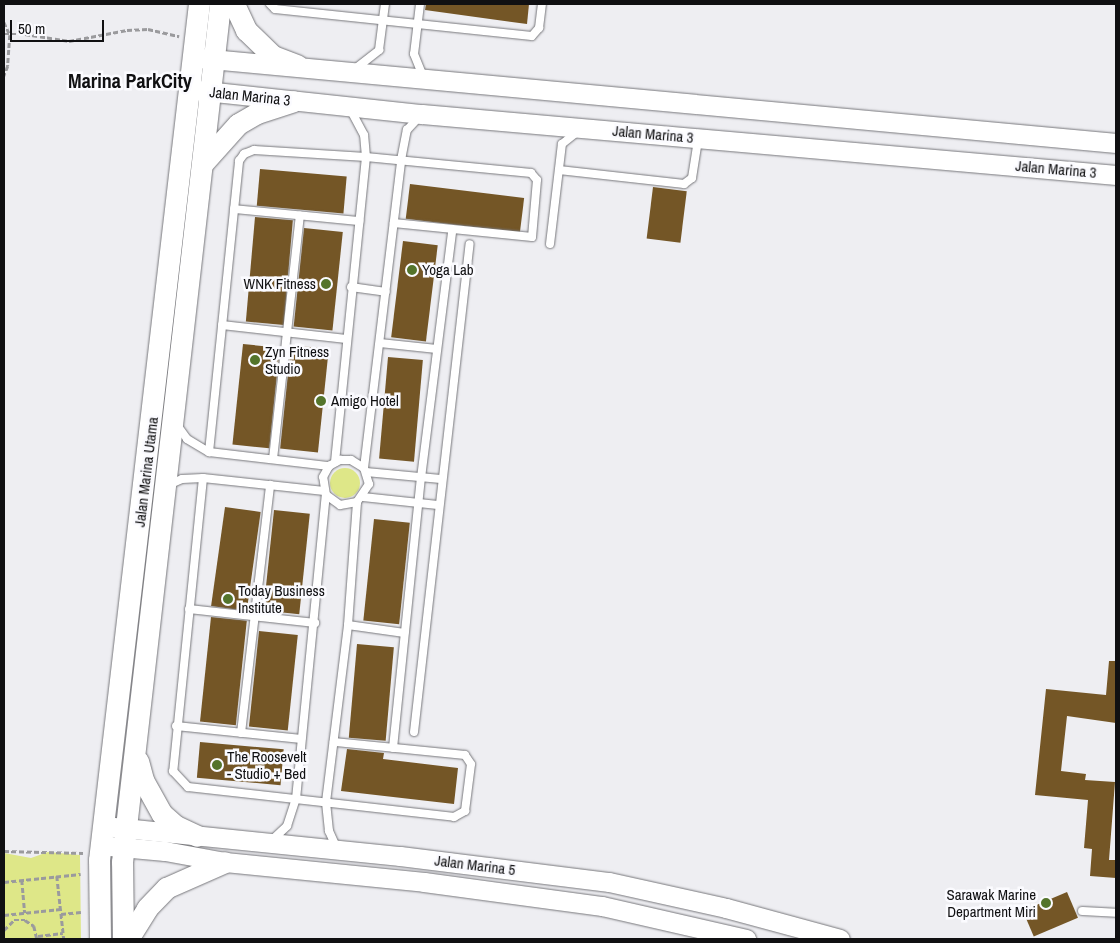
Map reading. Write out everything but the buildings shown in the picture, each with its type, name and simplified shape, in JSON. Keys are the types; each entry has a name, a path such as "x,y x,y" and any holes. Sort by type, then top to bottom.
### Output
{"main road":[{"name":"Jalan Marina Utama","path":"124,939 125,838 203,163 200,91 194,57 199,4"},
{"name":"Jalan Marina Utama","path":"100,939 96,842 200,91 214,58 220,4"},
{"path":"234,4 253,36 273,56 297,65"},
{"path":"203,163 238,124 257,113 293,101"},
{"path":"136,751 143,780 155,806 176,826 198,836"},
{"path":"128,939 147,908 166,888 225,862"}],"street":[{"name":"Jalan Marina 3","path":"194,57 423,76 1116,143"},
{"name":"Jalan Marina 3","path":"200,91 422,114 1116,175"},
{"name":"Jalan Marina 5","path":"96,842 125,838 198,836 337,849 609,882 726,908 840,939"},
{"name":"Jalan Marina 5","path":"125,838 225,862 424,882 602,906 746,939"}],"lane":[{"path":"270,4 276,9 532,36 539,28 542,4"},
{"path":"354,70 379,50 385,4"},
{"path":"420,4 414,54 423,76"},
{"path":"270,842 287,826 296,799 315,623 325,493 323,477 332,464 366,157 364,135 349,107"},
{"path":"337,849 329,831 326,802 348,625 360,500 369,484 365,470 401,160 407,130 422,114"},
{"path":"546,125 562,144"},
{"path":"550,244 562,144 582,128"},
{"path":"559,170 684,184 692,178 698,138"},
{"path":"209,452 239,161 254,150 401,160 535,175 532,237 452,231 394,223"},
{"path":"234,209 359,221"},
{"path":"273,459 300,215"},
{"path":"393,748 421,478 452,231"},
{"path":"414,732 438,505 470,244"},
{"path":"351,287 386,292"},
{"path":"222,325 346,339"},
{"path":"380,343 437,349"},
{"path":"173,420 187,439 209,452 332,464 351,460 365,470 441,479"},
{"path":"164,488 182,479 203,478 325,493 340,505 360,500 438,505"},
{"path":"203,478 176,726 173,771 183,784 454,817 465,811 470,764 465,755 334,742"},
{"path":"241,733 270,485"},
{"path":"189,610 315,623"},
{"path":"348,625 404,633"},
{"path":"176,726 301,740"},
{"path":"1082,911 1116,913"}],"path":[{"path":"4,22 10,35 8,66 4,76"},
{"path":"4,34 25,34 69,41 148,29 179,36"},
{"path":"4,851 96,842"},
{"path":"4,882 81,874"},
{"path":"57,876 64,939"},
{"path":"22,880 25,913"},
{"path":"4,915 61,909"},
{"path":"61,914 82,912"},
{"path":"4,930 14,920 25,920 34,926 37,938 63,933"}],"green space":[{"path":"345,468 356,472 360,483 356,494 345,498 334,494 330,483 334,472"},
{"path":"48,852 80,855 81,939 4,939 4,853 31,858"}],"place":[{"name":"Yoga Lab","path":"412,270"},
{"name":"WNK Fitness","path":"326,284"},
{"name":"Zyn Fitness Studio","path":"255,360"},
{"name":"Amigo Hotel","path":"321,401"},
{"name":"Today Business Institute","path":"228,599"},
{"name":"The Roosevelt - Studio + Bed","path":"217,765"},
{"name":"Sarawak Marine Department Miri","path":"1046,903"}],"district":[{"name":"Marina ParkCity","path":"130,80"}]}
